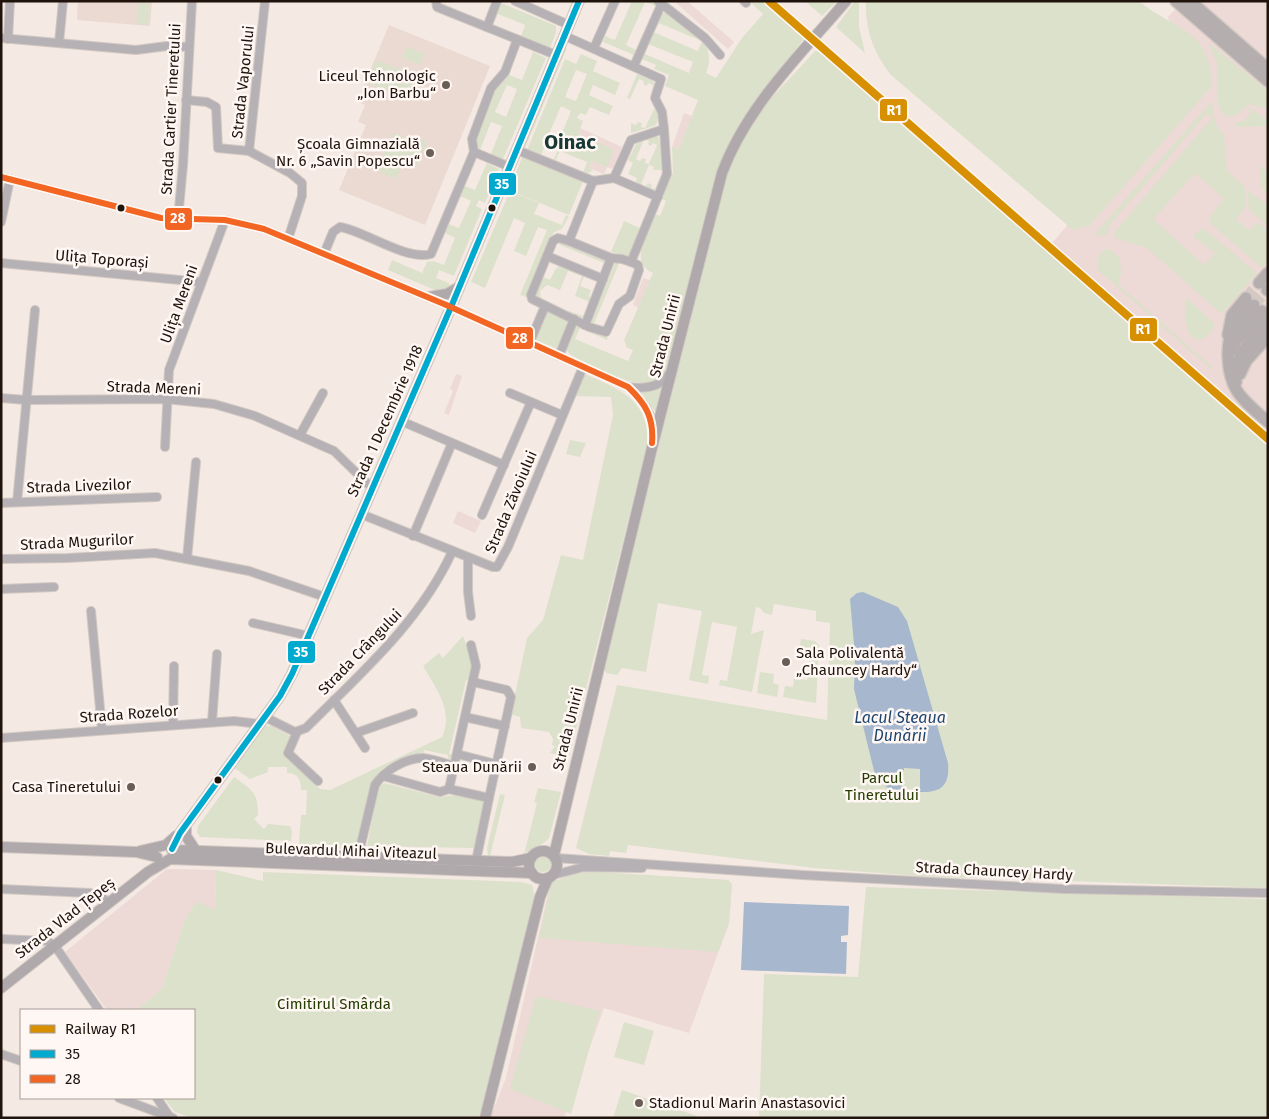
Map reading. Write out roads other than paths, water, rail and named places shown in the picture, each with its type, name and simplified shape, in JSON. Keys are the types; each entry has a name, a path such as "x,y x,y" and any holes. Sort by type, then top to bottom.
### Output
{"highway":[{"path":"1176,1 1268,80"},
{"path":"1190,1 1268,68"},
{"path":"1264,287 1268,273"},
{"path":"1228,352 1257,308"},
{"path":"1257,308 1230,320 1229,377 1241,398 1268,422"},
{"path":"1241,398 1236,379 1238,360 1246,346 1257,308"},
{"path":"1241,398 1239,379 1242,368 1268,336"}],"main road":[{"name":"Strada 1 Decembrie 1918","path":"165,853 289,681 451,307 579,1"},
{"name":"Strada Unirii","path":"551,855 717,188 732,148 746,123 765,97 846,1"},
{"path":"429,297 447,294 459,287"},
{"path":"183,829 196,851"},
{"name":"Bulevardul Mihai Viteazul","path":"1,847 165,853 533,875"},
{"name":"Bulevardul Mihai Viteazul","path":"165,853 196,851 518,862 531,858"},
{"path":"485,1118 540,897 558,866 551,855 537,852 531,858 529,866 540,897"},
{"name":"Strada Vlad Țepeș","path":"1,988 148,872 165,853"},
{"path":"533,875 542,879 551,877"}],"street":[{"path":"10,1 4,38 136,50 166,46 188,47"},
{"path":"59,43 63,1"},
{"name":"Strada Cartier Tineretului","path":"178,219 183,165 192,1"},
{"name":"Strada Vaporului","path":"186,100 207,102 216,108 218,148 249,151 265,1"},
{"path":"436,1 437,6 556,55"},
{"path":"487,27 497,1"},
{"path":"515,1 569,25"},
{"path":"594,48 615,1"},
{"path":"634,66 660,2 705,38 720,55"},
{"path":"565,36 661,79 655,99 662,112 667,173 631,262"},
{"path":"324,254 333,232 340,227 397,249 423,255 431,254 474,152 471,142 492,86 505,72 517,40"},
{"path":"614,178 631,140 664,129"},
{"path":"517,150 593,181 614,178 658,196"},
{"path":"249,151 290,173 302,183 302,196 288,239"},
{"path":"474,152 510,167"},
{"path":"1,177 152,216 178,219 225,220 253,226 429,297 628,388 642,401 651,416 653,425 652,448"},
{"path":"1,222 10,179"},
{"path":"569,241 593,181"},
{"name":"Ulița Mereni","path":"165,447 166,399 170,370 225,220"},
{"path":"556,238 569,241 611,258 622,259 638,265 639,270 630,296 620,304 608,331 602,333 574,318 534,301 531,296 547,256 556,238"},
{"path":"547,256 603,279"},
{"path":"585,325 611,258"},
{"name":"Ulița Toporași","path":"1,263 201,282"},
{"path":"530,342 545,306"},
{"path":"17,502 35,310"},
{"path":"559,356 574,318"},
{"name":"Strada Zăvoiului","path":"361,514 493,567 501,564 583,367"},
{"path":"628,388 655,385 664,381 672,371"},
{"path":"510,392 562,415"},
{"path":"300,435 323,393"},
{"name":"Strada Mereni","path":"1,398 26,400 166,399 226,407 255,416 339,454 372,488"},
{"path":"482,515 531,402"},
{"path":"400,421 504,465"},
{"path":"413,536 452,443"},
{"path":"187,559 196,462"},
{"name":"Strada Livezilor","path":"1,503 158,496"},
{"name":"Strada Crângului","path":"297,732 306,728 408,624 433,588 452,552"},
{"name":"Strada Mugurilor","path":"1,559 82,558 155,553 249,570 326,597"},
{"path":"468,558 468,592 471,616"},
{"path":"1,589 54,586"},
{"path":"91,611 102,730"},
{"path":"253,623 308,636"},
{"path":"449,789 476,664 471,644"},
{"path":"212,722 217,654"},
{"path":"173,725 174,666"},
{"path":"473,682 510,692 505,726 476,861"},
{"path":"334,700 365,748"},
{"path":"356,733 413,713"},
{"path":"465,717 505,726"},
{"path":"262,720 297,732 288,753 318,780"},
{"name":"Strada Rozelor","path":"1,738 262,720"},
{"path":"456,754 496,764"},
{"path":"358,856 375,785 383,776 401,764 420,758 454,766"},
{"path":"383,776 440,792 449,789 489,798"},
{"name":"Strada Chauncey Hardy","path":"551,855 719,870"},
{"name":"Strada Chauncey Hardy","path":"551,877 584,867 719,870 1063,889 1268,893"},
{"path":"1,889 90,893 104,897 110,903"},
{"path":"1,940 47,941 56,946 97,1008"},
{"path":"1,1054 20,1061"},
{"path":"122,1099 171,1117"},
{"path":"157,1099 171,1117"}],"water":[{"name":"Lacul Steaua Dunării","path":"863,592 898,607 907,621 948,763 946,783 934,791 920,792 920,769 904,768 902,791 892,791 876,779 854,689 855,656 850,599 857,593"},
{"path":"744,902 849,906 848,935 841,936 841,942 847,942 846,974 741,970"}],"tunnel":[{"path":"1246,298 1259,283"},
{"path":"1254,305 1267,290"}],"rail line":[{"name":"R1","path":"769,1 1268,439"}],"place":[{"name":"Liceul Tehnologic „Ion Barbu“","path":"446,85"},
{"name":"Școala Gimnazială Nr. 6 „Savin Popescu“","path":"430,153"},
{"name":"Sala Polivalentă „Chauncey Hardy“","path":"786,662"},
{"name":"Steaua Dunării","path":"532,767"},
{"name":"Casa Tineretului","path":"131,787"},
{"name":"Stadionul Marin Anastasovici","path":"639,1103"}],"district":[{"name":"Oinac","path":"570,142"}],"park label":[{"name":"Parcul Tineretului","path":"882,786"},
{"name":"Cimitirul Smârda","path":"334,1004"}]}
